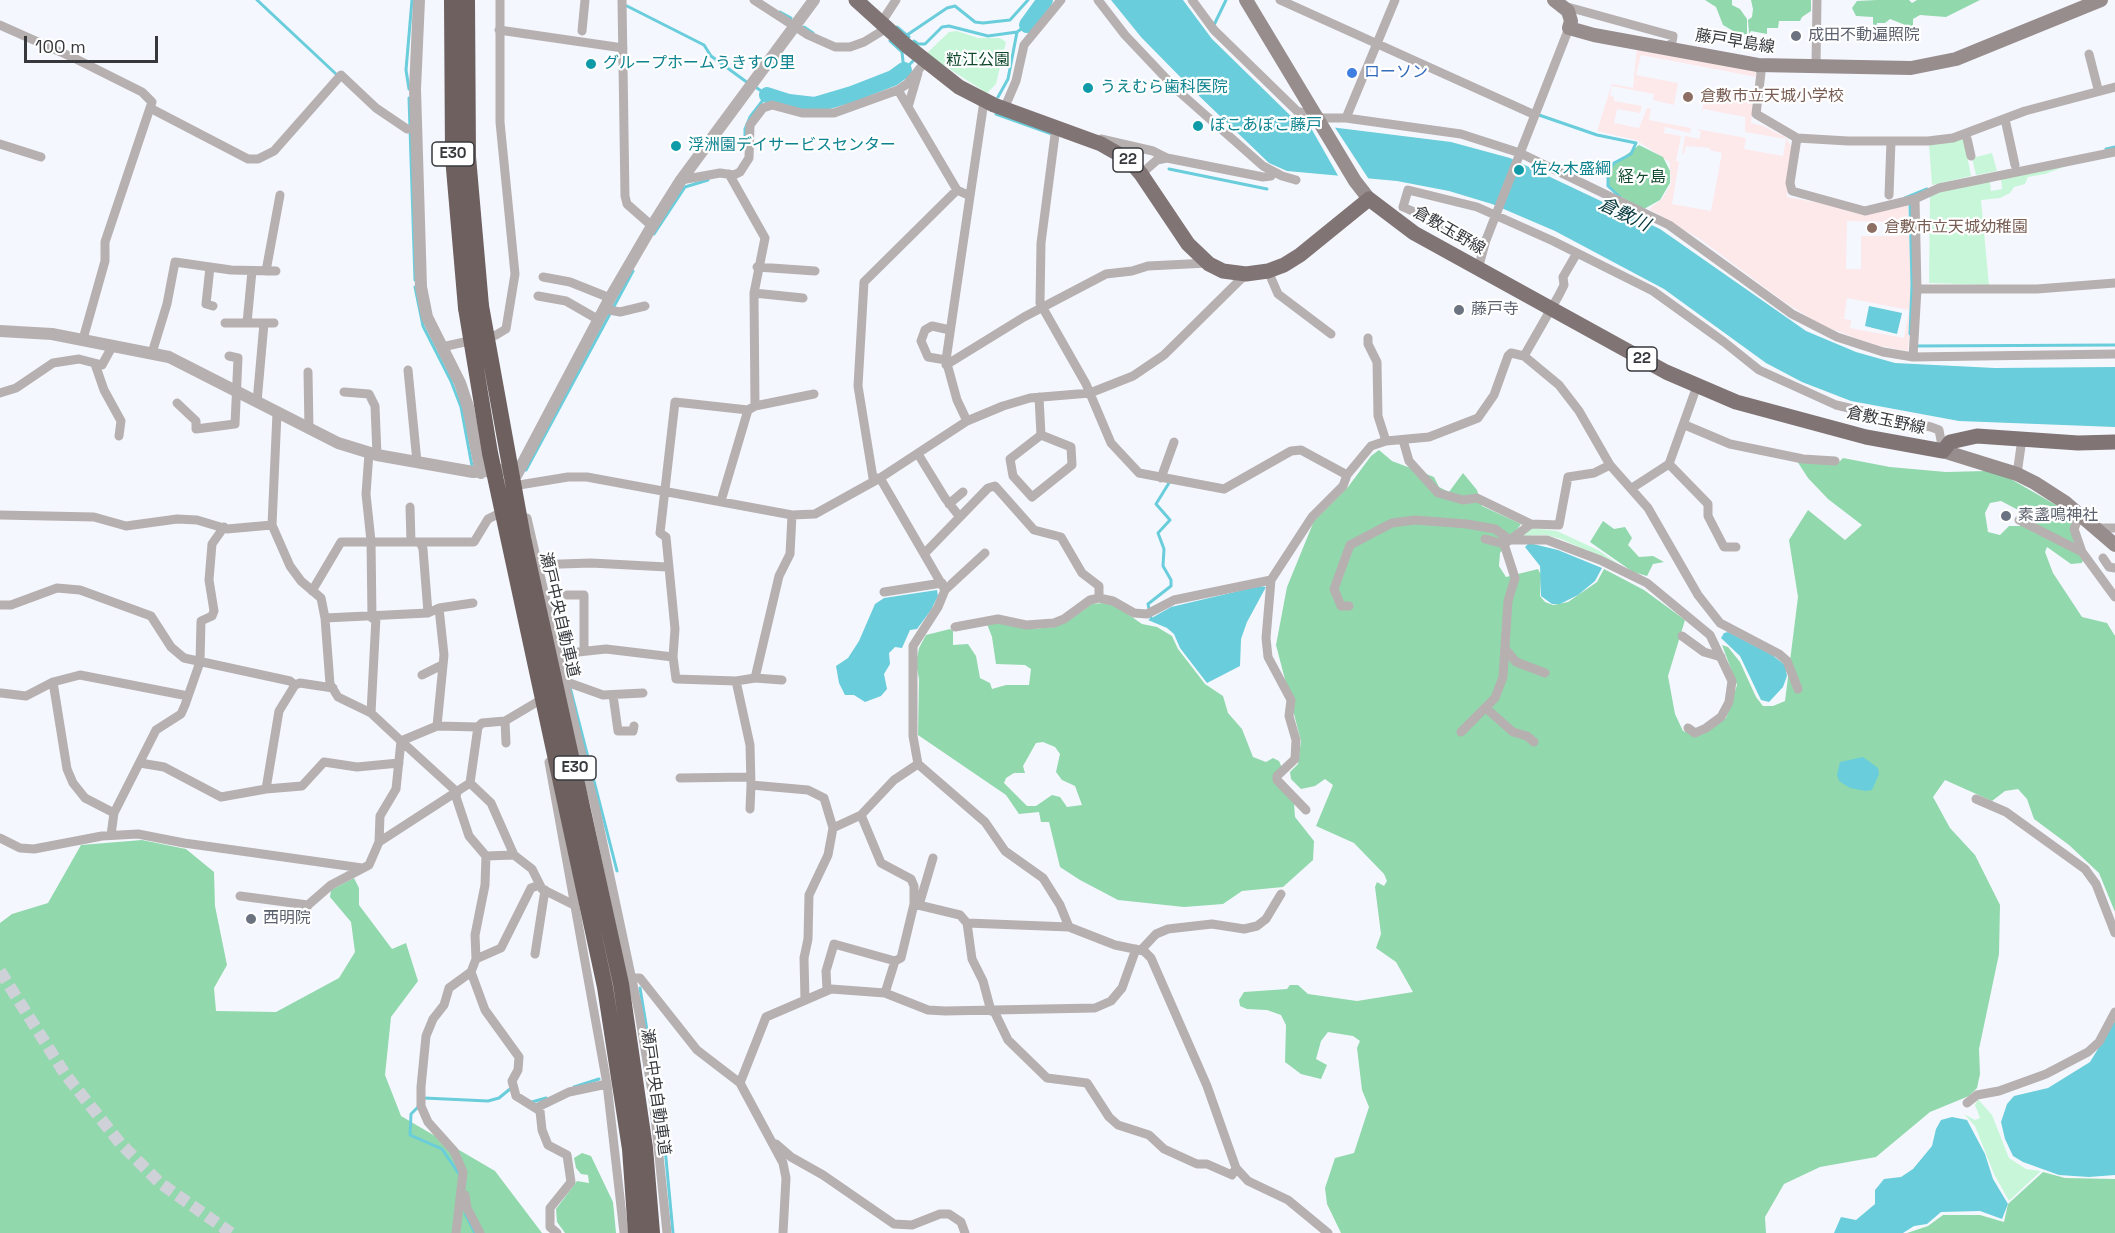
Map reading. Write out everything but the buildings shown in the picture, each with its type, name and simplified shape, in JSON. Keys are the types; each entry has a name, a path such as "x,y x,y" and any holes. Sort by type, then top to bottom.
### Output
{"highway":[{"name":"瀬戸中央自動車道","path":"452,0 453,157 474,307 490,453 605,987 630,1149 636,1233"},
{"name":"瀬戸中央自動車道","path":"467,0 468,157 474,307 621,984 645,1148 652,1233"}],"main road":[{"name":"22","path":"856,0 882,29 922,66 984,106 1004,109 1055,132 1084,136 1117,152 1141,174 1188,244 1208,263 1223,272 1246,274 1268,272 1300,255 1369,199"},
{"path":"1246,0 1355,181 1369,199"},
{"name":"藤戸早島線","path":"1569,28 1594,35 1758,65 1911,68 1956,59 2101,0"},
{"path":"1559,3 1571,18 1569,28"},
{"name":"倉敷玉野線","path":"1369,199 1414,233 1478,269 1697,386 1736,402 1866,437 1943,451 1950,442 1977,436 2078,443 2115,442"},
{"path":"1943,451 2017,474 2052,493 2115,545"}],"street":[{"path":"418,0 412,129 421,287 427,317 468,407 481,473 491,489 537,702 607,1084 624,1233"},
{"path":"442,347 496,335 506,329 515,274 502,156 500,0"},
{"path":"582,31 585,0"},
{"path":"622,0 625,196 627,204 652,226"},
{"path":"753,0 835,47 850,47 882,29 896,0"},
{"path":"667,1233 653,1098 632,977 596,806 564,681 518,479 652,226 681,180 814,0"},
{"path":"1004,109 1016,81 1024,45 1060,0"},
{"path":"1098,0 1125,35 1177,90 1263,166 1296,180"},
{"path":"1192,0 1214,30 1297,111 1317,118 1346,118 1461,135 1520,154 1669,225 1814,327 1861,346 2115,354"},
{"path":"1280,0 1535,115"},
{"path":"1346,118 1395,0"},
{"path":"1816,65 1817,0"},
{"path":"1559,3 1673,36 1671,48"},
{"path":"0,25 142,92 152,102 105,242 105,261 83,339"},
{"path":"1478,269 1496,213 1569,28"},
{"path":"499,30 623,48"},
{"path":"2090,54 2098,89"},
{"path":"1758,65 1761,73 1756,114 1797,138 1937,141 1966,134 2098,89 2115,87"},
{"path":"681,180 734,175 746,165 749,158 750,126 763,108 772,105 802,113 834,113 898,90 922,66"},
{"path":"909,105 922,66"},
{"path":"150,108 248,159 258,159 274,151 341,75 376,108 412,129"},
{"path":"898,90 965,194"},
{"path":"967,421 946,363 965,194 984,106"},
{"path":"2005,119 2015,165"},
{"path":"1055,132 1040,258 1040,303 1090,393 1111,443 1139,473 1229,488 1295,450 1308,452 1337,472 1347,475"},
{"path":"1966,134 1971,156"},
{"path":"1084,136 1153,151 1167,158 1263,177 1271,176 1274,172"},
{"path":"1797,138 1790,183 1795,193 1865,211 1915,199 1939,188 2115,152"},
{"path":"1889,195 1891,141"},
{"path":"0,144 41,157"},
{"path":"1141,174 1157,160 1167,158"},
{"path":"721,501 751,408 754,293 757,267 765,238 729,174"},
{"path":"1483,250 1437,222 1402,207 1408,190 1496,213 1653,291 1759,370 1836,405 1939,430 1943,451"},
{"path":"880,478 873,478 858,386 864,282 965,194"},
{"path":"152,353 167,304 175,262 271,272 280,195"},
{"path":"1914,349 1917,289 1915,199"},
{"path":"1524,356 1564,285 1563,278 1577,253"},
{"path":"950,330 932,326 925,330 921,341 928,357 946,363 1024,317 1106,274 1132,271 1148,266 1208,263"},
{"path":"210,267 206,304 213,306"},
{"path":"757,267 815,271"},
{"path":"247,323 252,271"},
{"path":"1268,272 1278,294 1331,334"},
{"path":"0,331 83,339 169,357 338,443 373,454 481,473 505,470 518,479 587,477 792,514 815,514 880,478 967,421 1003,406 1039,397 1090,393 1133,376 1164,355 1246,274"},
{"path":"543,277 570,282 607,310"},
{"path":"1917,289 2037,290 2115,283"},
{"path":"754,293 803,298"},
{"path":"538,296 607,310 645,306"},
{"path":"225,323 269,323 257,402"},
{"path":"1368,338 1368,345 1377,362 1378,416 1386,441"},
{"path":"0,393 16,388 53,363 79,359 102,365 112,345"},
{"path":"1306,810 1277,780 1277,776 1295,759 1296,740 1289,716 1291,700 1268,657 1266,638 1271,580 1312,517 1343,486 1347,475 1371,446 1386,441 1429,437 1478,418 1494,394 1511,353 1524,356 1559,385 1579,411 1610,465 1648,508 1698,595 1720,622 1779,654 1786,661 1798,689"},
{"path":"177,403 196,421 196,429 235,424 238,358 229,356"},
{"path":"95,364 104,390 121,421 120,436"},
{"path":"408,370 417,462"},
{"path":"308,372 309,429"},
{"path":"1632,488 1669,464 1697,386"},
{"path":"344,392 369,394 375,406 373,454 366,494 371,541 374,617 371,713"},
{"path":"782,680 676,679 673,657 675,629 666,537 660,532 664,490 675,402 751,408 814,394"},
{"path":"1039,397 1041,435"},
{"path":"278,413 272,525 290,566 321,598 325,618 330,684 338,697 371,713 457,792"},
{"path":"1684,425 1730,444 1803,459 1835,460"},
{"path":"1041,435 1071,447 1072,465 1032,497 1013,476 1010,459 1041,435"},
{"path":"2017,474 2022,439"},
{"path":"1403,440 1409,461 1438,493 1463,501 1477,498 1531,524 1559,525 1568,477 1594,473 1610,465"},
{"path":"1162,476 1174,442"},
{"path":"918,454 959,516"},
{"path":"1669,464 1708,504 1708,516 1724,547 1736,547"},
{"path":"880,478 944,586 938,607 913,646 912,736 918,764 985,822 1005,851 1043,878 1060,905 1069,927"},
{"path":"924,554 988,488 995,486 1034,530 1061,537 1082,573 1099,586 1099,598"},
{"path":"949,504 963,492"},
{"path":"410,507 415,542 423,549 428,613"},
{"path":"755,678 779,576 790,554 792,514"},
{"path":"2080,514 2074,529 2082,552 2115,597"},
{"path":"0,515 94,517 126,526 177,519 197,520 224,527 272,525"},
{"path":"312,591 341,542 474,542 488,519 496,515"},
{"path":"1349,606 1341,606 1334,589 1350,545 1392,523 1415,520 1467,524 1495,529 1507,542 1515,578 1508,602 1503,677 1495,698 1487,709 1461,732"},
{"path":"2019,520 2082,552"},
{"path":"1507,542 1531,524"},
{"path":"111,835 114,813 156,730 181,714 189,696 200,662 201,621 208,619 214,611 209,580 212,544 224,527"},
{"path":"2095,528 2115,528"},
{"path":"1485,539 1507,542 1553,541 1600,560 1647,583 1710,635 1732,681 1725,711 1699,732 1695,733 1688,728"},
{"path":"884,592 944,586 985,553"},
{"path":"2103,558 2109,567 2115,568"},
{"path":"506,566 591,563 668,567"},
{"path":"955,627 998,619 1026,625 1054,623 1064,619 1090,600 1099,598 1113,601 1134,613 1150,613 1174,600 1271,580"},
{"path":"0,605 11,605 57,588 80,590 142,611 157,624 177,653 200,662 290,681 295,685"},
{"path":"567,595 584,595 584,650"},
{"path":"325,618 428,613 439,608 473,603"},
{"path":"437,726 444,655 439,608"},
{"path":"1710,635 1720,622"},
{"path":"1682,636 1704,652 1721,657"},
{"path":"561,668 584,650 606,648 673,657"},
{"path":"1505,648 1516,662 1545,673"},
{"path":"422,675 442,665"},
{"path":"1,693 26,696 53,682 80,675 189,696"},
{"path":"564,681 589,691 613,695 643,693"},
{"path":"736,681 750,746 750,809"},
{"path":"53,682 67,769 73,783 85,798 114,813"},
{"path":"266,789 279,711 295,685 300,683 333,688"},
{"path":"613,695 618,731 633,731 634,726"},
{"path":"379,842 470,783 478,727 482,723 505,721 537,702"},
{"path":"1487,709 1513,732 1527,736 1534,742"},
{"path":"505,721 506,743"},
{"path":"401,741 437,726 478,727"},
{"path":"303,918 308,905 331,885 369,865 379,842 380,816 396,789 401,741"},
{"path":"140,763 164,767 221,797 266,789 302,786 324,762 357,767 399,764"},
{"path":"833,828 861,815 894,780 918,764"},
{"path":"680,777 750,781 821,794 833,828 828,855 809,895 808,939 804,958 805,1000"},
{"path":"470,783 491,803 514,855 532,869 543,888 534,954"},
{"path":"456,1233 463,1172 459,1159 428,1122 422,1106 421,1087 426,1036 433,1019 444,1005 449,988 471,972 476,960 475,935 485,885 486,856 466,830 456,797 457,792"},
{"path":"1976,799 2006,812 2085,869 2096,884 2115,933"},
{"path":"861,815 881,863 911,879 917,905"},
{"path":"0,838 20,848 34,849 111,835 138,834 184,843 362,868"},
{"path":"486,856 514,855"},
{"path":"827,990 826,971 834,944 895,961 901,958 933,858"},
{"path":"476,960 501,948 531,888 543,888 574,905"},
{"path":"740,1083 766,1017 827,990 885,993 928,1010 1095,1008 1111,1001 1122,988 1138,950 1156,934 1168,929 1212,924 1244,929 1257,926 1266,919 1281,894"},
{"path":"240,896 308,905"},
{"path":"917,905 960,915 967,923 972,959 983,981 992,1011 1008,1040 1047,1078 1087,1083 1109,1117 1118,1125 1149,1135 1164,1149 1197,1164 1207,1164 1232,1175 1236,1168"},
{"path":"967,923 1069,927 1115,945 1138,950 1151,958 1207,1086 1236,1168 1248,1181 1288,1200 1328,1233"},
{"path":"885,993 895,961"},
{"path":"471,972 484,1010 519,1057 518,1070 512,1081 516,1096 540,1111 542,1130 548,1145 567,1155 570,1186 550,1208 550,1227 557,1233"},
{"path":"590,984 632,977 640,978 704,1058 740,1083 783,1163 786,1178 783,1233"},
{"path":"1967,1103 1977,1095 1999,1091 2046,1074 2088,1052 2099,1042 2115,1012"},
{"path":"536,1108 569,1092 607,1084"},
{"path":"772,1141 791,1157 823,1175 894,1224 912,1225 940,1214 949,1214 962,1222 965,1233"},
{"path":"462,1190 471,1218 480,1233"}],"shaded area":[{"path":"1637,47 1753,68 1758,79 1751,123 1785,137 1792,147 1787,197 1825,204 1859,214 1908,203 1911,282 1908,351 1875,345 1821,325 1783,301 1700,239 1649,209 1662,199 1671,184 1670,162 1636,140 1597,131 1612,84 1633,88","holes":["1641,55 1757,77 1753,96 1706,88 1702,112 1704,109 1745,117 1745,132 1786,139 1783,156 1744,149 1746,138 1697,129 1701,132 1699,139 1685,136 1682,154 1686,146 1710,148 1710,150 1722,153 1711,211 1672,204 1681,136 1664,133 1665,127 1690,133 1691,128 1649,120 1651,109 1647,108 1639,128 1614,123 1617,109 1640,113 1642,106 1614,101 1614,97 1610,96 1612,86 1654,94 1653,100 1674,105 1678,83 1636,75","1847,221 1900,222 1899,236 1861,236 1861,269 1846,269","1847,298 1909,310 1904,338 1850,328 1851,320 1844,319"]}],"green space":[{"path":"1705,0 1732,0 1732,5 1740,9 1747,19 1747,34 1740,35 1723,25 1716,7"},
{"path":"1751,0 1811,0 1811,11 1800,21 1779,21 1778,28 1767,28 1767,34 1751,31 1749,34 1748,20 1752,17 1753,9"},
{"path":"1909,0 1912,3 1917,0 1980,0 1946,17 1920,15 1913,19 1913,28 1890,19 1885,23 1877,23 1876,29 1873,28 1873,17 1856,16 1852,8 1857,1"},
{"name":"粒江公園","path":"957,31 978,38 1000,38 1006,42 996,84 987,93 926,54 949,32"},
{"path":"1964,139 1971,176 1932,185 1929,145"},
{"name":"経ヶ島","path":"1639,145 1663,157 1670,171 1670,183 1660,200 1644,209 1623,198 1609,187 1607,179 1612,166"},
{"path":"1992,153 1997,171 1976,175 1972,158"},
{"path":"2069,165 2045,174 2028,177 2025,184 2014,187 2010,193 2000,198 1981,200 1989,285 1929,283 1930,194 1990,181 1991,191 2002,189 2001,179"},
{"path":"1379,450 1392,461 1434,477 1439,487 1449,492 1463,473 1477,490 1482,506 1521,524 1500,553 1499,566 1506,577 1538,569 1541,575 1540,596 1545,602 1553,605 1568,602 1597,582 1604,569 1644,590 1685,620 1668,676 1675,714 1683,731 1698,736 1726,718 1737,685 1722,645 1728,647 1740,662 1756,697 1763,706 1773,706 1785,701 1798,597 1789,540 1808,510 1845,540 1862,525 1828,499 1808,478 1797,461 1838,463 1843,458 1890,467 1946,472 1986,471 2009,478 2075,516 2075,544 2025,520 2022,512 2001,501 1990,503 1985,513 1988,532 2000,535 2009,526 2022,526 2078,554 2083,560 2082,563 2071,564 2047,547 2045,552 2053,573 2082,617 2107,623 2115,636 2115,912 2099,873 2069,845 2034,819 2027,799 2018,789 2005,791 1992,801 1945,780 1933,797 1950,828 1975,855 2000,905 1999,954 1979,1049 1980,1074 1977,1088 1969,1096 1930,1112 1876,1157 1820,1167 1784,1184 1765,1217 1766,1233 1341,1233 1327,1204 1325,1188 1335,1158 1354,1153 1369,1107 1362,1090 1357,1048 1360,1041 1353,1036 1328,1032 1321,1041 1316,1059 1327,1065 1321,1079 1301,1074 1285,1062 1286,1025 1281,1015 1267,1010 1247,1009 1240,1006 1239,1000 1244,992 1287,989 1290,985 1298,985 1308,994 1357,1001 1413,992 1396,962 1376,948 1381,934 1375,887 1377,882 1384,886 1387,881 1384,874 1354,843 1316,826 1333,785 1325,779 1315,786 1301,789 1291,779 1290,772 1298,764 1301,741 1276,645 1287,587 1314,521 1348,487 1371,456"},
{"path":"1603,521 1614,529 1625,527 1632,538 1628,545 1639,557 1653,556 1664,562 1653,564 1647,576 1633,572 1590,542"},
{"path":"1531,528 1557,531 1598,550 1623,567 1561,539 1546,535 1521,536"},
{"path":"1103,603 1116,606 1142,624 1157,627 1172,636 1178,649 1205,684 1223,696 1228,713 1242,729 1253,757 1266,762 1273,758 1279,761 1282,768 1274,774 1294,803 1295,817 1314,841 1313,860 1283,887 1242,891 1223,904 1184,907 1118,900 1060,867 1049,822 1041,822 1039,812 1019,814 1006,795 918,735 919,679 916,663 919,648 926,635 950,629 953,631 953,645 968,644 976,656 980,678 990,683 992,689 1006,685 1029,685 1031,669 1025,665 996,664 992,637 987,624 998,623 1032,629 1055,627 1092,604","holes":["1043,742 1055,747 1060,754 1056,772 1062,780 1075,786 1082,805 1067,807 1060,797 1052,795 1036,806 1027,806 1004,783 1006,778 1014,773 1025,773 1023,766 1036,743"]},
{"path":"142,840 186,849 214,872 215,906 227,965 214,988 216,1011 276,1012 339,978 355,952 351,922 330,897 331,890 354,878 359,888 359,905 392,949 406,943 418,981 391,1017 385,1075 401,1116 495,1171 542,1233 0,1233 0,923 12,914 48,903 81,845"},
{"path":"1978,1099 1992,1115 2009,1158 2026,1169 2041,1171 2009,1201 1994,1174 1975,1126 1964,1114 1975,1120 1980,1118 1975,1105"},
{"path":"582,1153 591,1156 613,1202 616,1233 565,1233 557,1222 556,1209 577,1181 589,1183 588,1175 581,1174 576,1168 574,1158"},
{"path":"2043,1172 2065,1178 2115,1179 2115,1233 1907,1233 1928,1226 1943,1215 1980,1215 2004,1222 2008,1204"}],"water":[{"name":"倉敷川","path":"1111,0 1183,0 1212,39 1298,123 1451,142 1510,158 1660,229 1806,331 1856,352 1895,363 1995,368 2115,367 2115,427 1959,421 1851,401 1802,382 1766,363 1664,289 1555,231 1492,204 1449,191 1397,181 1287,171 1269,163 1196,93 1141,37"},
{"path":"1869,306 1902,313 1897,334 1865,326"},
{"path":"1529,543 1558,550 1602,568 1595,581 1578,595 1560,604 1552,604 1541,596 1540,566 1525,547"},
{"path":"1260,586 1266,587 1247,622 1241,639 1240,666 1207,683 1180,648 1174,634 1167,628 1148,620 1171,607"},
{"path":"937,590 938,596 931,610 917,629 910,630 902,648 895,647 889,653 890,664 884,674 887,689 881,696 865,702 854,695 845,695 839,683 836,666 848,658 859,641 875,604 884,598"},
{"path":"1728,632 1772,655 1785,665 1787,676 1783,687 1769,702 1761,700 1740,656 1721,638 1724,633"},
{"path":"1863,757 1878,768 1879,774 1872,790 1850,788 1839,781 1837,775 1840,762"},
{"path":"2115,1021 2115,1175 2089,1177 2059,1175 2013,1156 2005,1139 2001,1122 2007,1104 2014,1096 2048,1088 2090,1062"},
{"path":"1952,1117 1967,1120 1985,1154 1993,1179 2008,1204 2002,1219 1980,1211 1941,1212 1927,1224 1914,1226 1903,1233 1834,1233 1841,1217 1856,1220 1875,1204 1875,1190 1884,1179 1901,1177 1913,1169 1932,1146 1941,1120"}],"pier":[{"path":"1307,121 1332,123 1370,181 1340,179"}],"waterway":[{"path":"257,0 336,74"},
{"path":"409,89 406,70 412,0"},
{"path":"907,35 947,8 955,6 975,22 983,23 1010,20 1028,0"},
{"path":"1027,25 1045,0"},
{"path":"1214,25 1226,0"},
{"path":"627,6 704,45 711,56 748,83"},
{"path":"780,12 791,18"},
{"path":"914,41 918,44 925,44 942,27 949,26 988,36 1017,32 1027,25"},
{"path":"804,27 813,33"},
{"path":"897,27 909,37"},
{"path":"998,97 1008,79 1017,32"},
{"path":"890,41 902,52 904,70"},
{"path":"904,70 913,61"},
{"path":"767,95 789,102 815,105 893,78 904,70"},
{"path":"893,78 896,83"},
{"path":"745,143 745,129 750,117 767,95 754,86"},
{"path":"409,98 415,280"},
{"path":"996,114 1052,134"},
{"name":"倉敷川","path":"1539,115 1597,135 1636,143 1631,154 1614,163 1608,171 1608,186 1620,197"},
{"path":"2106,149 2115,147"},
{"path":"1169,169 1267,189"},
{"path":"654,234 685,187 708,180"},
{"path":"1905,198 1927,189"},
{"path":"1910,204 1912,285 1910,334"},
{"path":"526,470 633,271"},
{"path":"415,287 423,326 451,381 461,407 472,466"},
{"path":"1914,346 2115,345"},
{"path":"1151,618 1148,604 1171,586 1171,580 1163,566 1164,549 1158,533 1170,520 1156,504 1169,483"},
{"path":"570,687 617,871"},
{"path":"640,988 663,1127 673,1233"},
{"path":"574,1087 599,1079"},
{"path":"424,1098 488,1101 499,1098 510,1089"},
{"path":"532,1102 546,1098"},
{"path":"418,1107 411,1114 410,1135 442,1149 459,1174"},
{"path":"465,1213 475,1233"}],"tunnel":[{"path":"0,971 65,1074 120,1143 160,1183 231,1233"}],"place":[{"name":"成田不動遍照院","path":"1796,36"},
{"name":"グループホームうきすの里","path":"591,64"},
{"name":"ローソン","path":"1352,73"},
{"name":"うえむら歯科医院","path":"1088,88"},
{"name":"倉敷市立天城小学校","path":"1688,97"},
{"name":"ぽこあぽこ藤戸","path":"1198,126"},
{"name":"浮洲園デイサービスセンター","path":"676,146"},
{"name":"佐々木盛綱","path":"1519,170"},
{"name":"倉敷市立天城幼稚園","path":"1872,228"},
{"name":"藤戸寺","path":"1459,310"},
{"name":"素盞鳴神社","path":"2006,516"},
{"name":"西明院","path":"251,919"}]}
